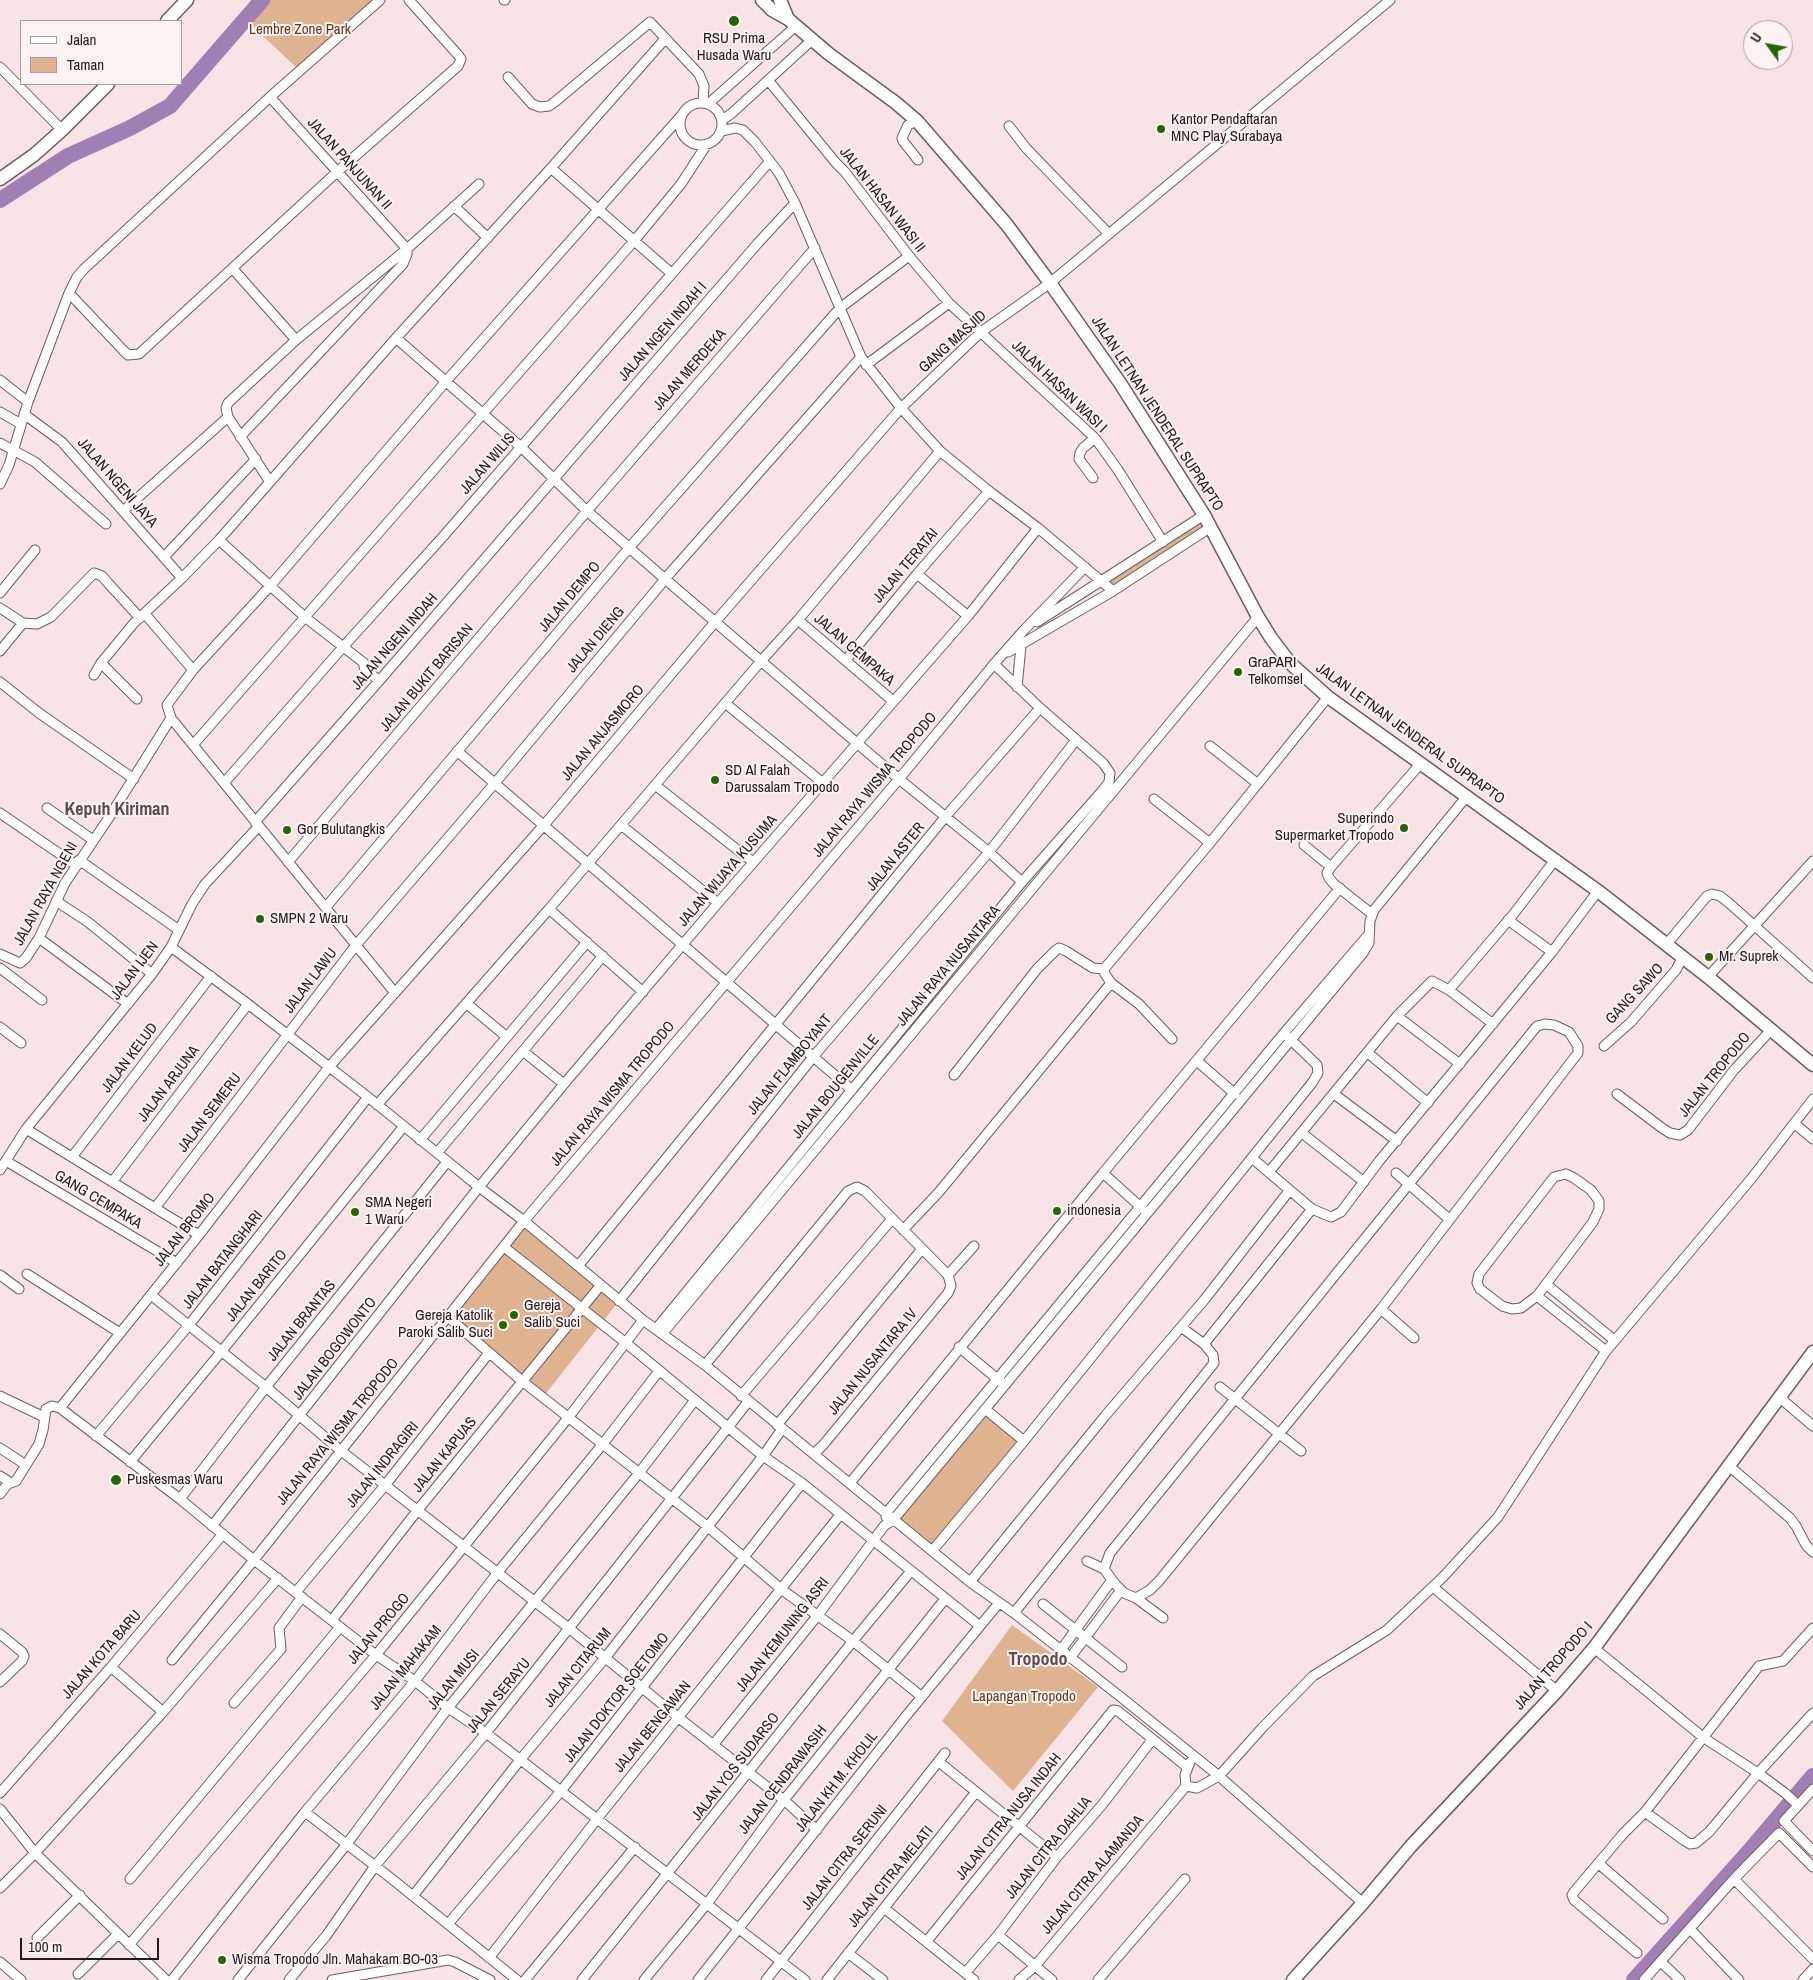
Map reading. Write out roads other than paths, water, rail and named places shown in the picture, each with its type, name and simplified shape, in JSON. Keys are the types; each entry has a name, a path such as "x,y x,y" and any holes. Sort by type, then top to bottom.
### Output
{"main road":[{"path":"168,20 187,0"},
{"path":"762,0 772,10 792,22"},
{"path":"780,1 792,22"},
{"name":"JALAN LETNAN JENDERAL SUPRAPTO","path":"792,22 812,40 896,103 916,121 1007,225 1037,264 1120,383 1211,526 1258,617 1290,663 1328,697 1598,890 1708,977 1813,1065"},
{"path":"0,180 34,155 59,126 107,85"},
{"name":"JALAN TROPODO I","path":"1293,1980 1363,1903 1411,1846 1594,1648 1813,1352"}],"street":[{"path":"0,484 14,450 28,402 69,293 84,268 270,97 380,0"},
{"path":"69,293 122,349 128,354 140,354 163,330 233,269 337,172 461,63 462,59 460,56 409,0"},
{"name":"GANG MASJID","path":"898,411 981,332 1050,283 1390,0"},
{"path":"508,77 532,104 545,107 556,101 650,22 698,74 704,86 706,103 720,113 722,120 721,131 713,141 700,145 688,140 680,129 681,116"},
{"path":"396,993 171,718 167,708 168,702 193,670 271,584 446,381 690,106 706,103 792,22"},
{"path":"94,675 101,663 142,616 219,540 396,338 551,168 665,39"},
{"path":"722,120 812,40"},
{"path":"0,68 59,126"},
{"name":"JALAN HASAN WASI II","path":"768,80 845,172 909,256 949,303 981,332"},
{"name":"JALAN PANJUNAN II","path":"270,97 407,249"},
{"path":"916,121 908,125 902,138 918,160"},
{"path":"1009,126 1026,148 1108,234"},
{"path":"721,131 735,128 744,130 786,185 864,361 898,411 940,451 1038,528 1113,591"},
{"path":"193,745 634,241 681,184 707,144"},
{"name":"JALAN WILIS","path":"224,783 770,162"},
{"path":"551,168 671,274"},
{"path":"270,482 228,417 226,408 231,399 296,340 407,249 480,184"},
{"name":"JALAN NGEN INDAH I","path":"554,480 758,243 795,203"},
{"path":"454,206 488,238"},
{"name":"JALAN MERDEKA","path":"587,511 815,248"},
{"path":"240,437 403,264 407,249"},
{"name":"JALAN DEMPO","path":"326,907 629,548 840,308 909,256"},
{"path":"233,269 296,340"},
{"name":"JALAN DIENG","path":"356,945 665,580 864,361 949,303"},
{"name":"JALAN HASAN WASI I","path":"981,332 1095,438 1118,470 1163,542"},
{"path":"396,338 521,447 587,511 665,580 762,660 899,779 989,852 1022,882"},
{"path":"0,380 28,402"},
{"name":"JALAN ANJASMORO","path":"329,1067 544,825 715,622 898,411"},
{"path":"0,412 21,424"},
{"name":"JALAN NGENI JAYA","path":"24,414 62,442 182,578"},
{"path":"123,511 228,417"},
{"path":"1093,478 1079,459 1083,448 1095,438"},
{"path":"0,443 35,462 106,524"},
{"path":"377,1105 588,864 798,620 940,451"},
{"path":"164,557 256,459"},
{"name":"JALAN NGENI INDAH","path":"257,824 554,480"},
{"name":"JALAN TERATAI","path":"846,660 989,491"},
{"name":"JALAN BUKIT BARISAN","path":"288,862 587,511"},
{"path":"1024,630 1204,515"},
{"path":"1003,655 1113,591 1211,526"},
{"name":"JALAN WIJAYA KUSUMA","path":"479,1187 753,862 968,616 1038,528"},
{"path":"219,540 271,584 306,618 364,663 364,667 380,681"},
{"path":"0,593 35,550"},
{"path":"1003,655 1024,630 1085,567"},
{"path":"0,608 23,623 37,624 51,617 94,573 102,576 193,670"},
{"path":"917,574 968,616"},
{"name":"JALAN RAYA NUSANTARA","path":"660,1329 1258,617"},
{"name":"JALAN CEMPAKA","path":"798,620 892,701"},
{"path":"0,651 23,623"},
{"path":"1017,687 1021,646"},
{"name":"JALAN RAYA WISMA TROPODO","path":"172,1660 524,1221 1003,655"},
{"path":"101,663 137,699"},
{"path":"994,664 1076,740"},
{"path":"0,682 39,713 134,779"},
{"path":"1104,969 1210,843 1328,697"},
{"path":"725,703 823,783"},
{"name":"JALAN ASTER","path":"578,1266 946,816 1040,708"},
{"name":"JALAN RAYA NGENI","path":"1,958 22,962 39,938 77,863 134,779 171,718"},
{"name":"JALAN BOUGENVILLE","path":"660,1329 1022,882 1103,790 1110,776 1108,768 1076,740"},
{"name":"JALAN FLAMBOYANT","path":"619,1301 813,1057 989,852 1076,740"},
{"path":"1210,746 1258,784"},
{"path":"457,751 852,1090"},
{"path":"1372,914 1328,877 1331,867 1421,763"},
{"path":"655,785 753,862"},
{"path":"1144,1210 1293,1040 1363,953 1369,942 1372,914 1466,796"},
{"path":"1154,799 1210,843"},
{"path":"47,808 93,840"},
{"path":"0,813 179,930"},
{"name":"JALAN IJEN","path":"0,1170 26,1129 152,974 171,947 205,884 257,824"},
{"path":"621,825 718,903"},
{"path":"1304,846 1331,867"},
{"path":"1449,990 1555,860"},
{"path":"1708,977 1813,861"},
{"path":"850,1483 959,1347 1340,888"},
{"path":"1252,1158 1312,1209 1331,1216 1336,1215 1346,1207 1397,1141 1552,952 1598,890"},
{"path":"1666,945 1707,896 1712,894 1720,896 1729,903 1813,978"},
{"path":"56,902 88,922 152,974"},
{"path":"549,909 643,992"},
{"path":"1508,920 1552,952"},
{"path":"884,1526 887,1512 1002,1383 1144,1210 1284,1033 1369,934"},
{"path":"39,938 128,1004"},
{"path":"420,1140 587,942"},
{"name":"JALAN LAWU","path":"288,1035 356,945"},
{"path":"171,947 368,1097 447,1162 524,1221 642,1322 660,1329 887,1512 970,1582 1014,1613 1220,1776 1363,1903"},
{"path":"954,1074 1037,969 1056,950 1059,948 1066,951 1093,968 1104,969"},
{"path":"437,1153 603,956"},
{"name":"GANG SAWO","path":"1604,1046 1631,1022 1676,970 1682,958"},
{"path":"0,968 42,1000"},
{"path":"1104,969 1111,983 1139,1004 1172,1039"},
{"name":"JALAN KELUD","path":"72,1157 211,976"},
{"path":"1269,1172 1397,1016 1432,981 1449,990 1492,1024"},
{"path":"903,1230 938,1192 1111,983"},
{"path":"466,1003 507,1037"},
{"name":"JALAN ARJUNA","path":"112,1182 248,1004"},
{"path":"1397,1016 1460,1064"},
{"path":"1104,1569 1110,1554 1537,1026 1545,1024 1554,1025 1569,1032 1578,1046 1578,1053 1380,1309 1159,1581 1150,1590 1136,1598"},
{"path":"0,1027 21,1043"},
{"name":"JALAN TROPODO","path":"1617,1094 1670,1134 1680,1135 1688,1130 1734,1070 1771,1030"},
{"path":"933,1550 1024,1442 1312,1083 1318,1073 1317,1065 1284,1033"},
{"name":"JALAN SEMERU","path":"155,1208 288,1035"},
{"path":"524,1052 564,1084"},
{"path":"1368,1053 1428,1103"},
{"path":"1197,1061 1235,1094"},
{"name":"JALAN BROMO","path":"60,1408 177,1263 329,1067"},
{"path":"1334,1094 1397,1141"},
{"name":"JALAN BATANGHARI","path":"96,1436 188,1326 368,1097"},
{"path":"1195,1757 1187,1767 1185,1774 1186,1786 1197,1788 1220,1776 1263,1727 1313,1676 1376,1638 1401,1619 1433,1587 1498,1517 1614,1340 1720,1216 1813,1099"},
{"path":"1795,1124 1813,1139"},
{"name":"JALAN BARITO","path":"130,1462 222,1352 404,1126"},
{"path":"26,1129 198,1235"},
{"path":"1302,1133 1364,1182"},
{"name":"GANG CEMPAKA","path":"6,1161 177,1263"},
{"name":"JALAN BRANTAS","path":"180,1499 266,1387 447,1162"},
{"path":"1103,1173 1144,1210"},
{"path":"1396,1173 1449,1219"},
{"path":"1566,1174 1591,1190 1600,1201 1599,1209 1593,1222 1537,1296 1521,1308 1512,1309 1502,1306 1480,1289 1478,1283 1479,1274 1554,1177 1566,1174"},
{"name":"JALAN BOGOWONTO","path":"212,1526 479,1187"},
{"path":"705,1365 850,1190 857,1187 865,1191 948,1275 974,1246"},
{"path":"970,1582 1181,1326 1289,1191"},
{"path":"1204,1344 1312,1209"},
{"name":"JALAN SERAYU","path":"289,1980 326,1936 376,1866 486,1734 672,1500 728,1427 745,1399 892,1219"},
{"path":"504,1247 626,1343 763,1456 802,1483 980,1626"},
{"name":"JALAN CITARUM","path":"413,1896 520,1760 605,1658 763,1456 780,1427 922,1249"},
{"path":"27,1274 120,1333"},
{"path":"0,1275 19,1289"},
{"name":"JALAN NUSANTARA IV","path":"814,1454 948,1293 951,1286 948,1275"},
{"path":"1546,1284 1614,1340"},
{"name":"JALAN KAPUAS","path":"332,1620 417,1511 600,1286"},
{"path":"151,1295 266,1387 340,1450 498,1572 784,1800 817,1830"},
{"path":"1537,1296 1606,1351"},
{"path":"1380,1309 1414,1338"},
{"path":"448,1317 522,1381 672,1500 708,1526 781,1589 853,1641 922,1697"},
{"name":"JALAN PROGO","path":"129,1945 376,1655 568,1418 642,1322"},
{"path":"1014,1613 1211,1367 1214,1358 1204,1344 1181,1326"},
{"path":"959,1347 1002,1383"},
{"name":"JALAN INDRAGIRI","path":"234,1703 281,1649 278,1628 299,1594 489,1353"},
{"name":"JALAN MAHAKAM","path":"177,1978 304,1812 414,1682 498,1572 602,1445 659,1371"},
{"path":"884,1526 894,1519 985,1409 1002,1383"},
{"path":"1220,1387 1301,1451"},
{"path":"0,1396 44,1417"},
{"path":"1779,1397 1813,1426"},
{"name":"JALAN MUSI","path":"238,1980 346,1845 448,1708 695,1400"},
{"path":"0,1476 9,1482 13,1483 16,1481 42,1437 45,1411 48,1407 60,1408 180,1499 254,1560 376,1655 486,1734 805,1980"},
{"path":"985,1409 1024,1442"},
{"path":"0,1448 26,1465"},
{"path":"1729,1466 1790,1518 1806,1545 1813,1552"},
{"path":"0,1494 9,1482"},
{"name":"JALAN DOKTOR SOETOMO","path":"448,1924 561,1791 802,1483"},
{"name":"JALAN BENGAWAN","path":"489,1958 597,1819 840,1515"},
{"name":"JALAN KEMUNING ASRI","path":"713,1745 818,1616 884,1526"},
{"name":"JALAN KOTA BARU","path":"0,1793 223,1534"},
{"path":"1087,1560 1104,1569 1121,1590 1136,1598 1162,1618"},
{"name":"JALAN YOS SUDARSO","path":"582,1980 911,1571"},
{"path":"0,1888 35,1853 163,1712 278,1578"},
{"path":"1061,1650 1112,1580"},
{"path":"1433,1587 1557,1690"},
{"path":"1070,1658 1121,1590"},
{"name":"JALAN CENDRAWASIH","path":"644,1980 706,1905 784,1800 945,1599"},
{"name":"JALAN KH M. KHOLIL","path":"698,1980 999,1602"},
{"path":"1043,1604 1122,1667"},
{"path":"130,1879 340,1627"},
{"path":"1637,1953 1574,1900 1572,1895 1623,1834 1646,1812 1759,1666 1783,1661 1813,1628"},
{"path":"0,1634 22,1652 24,1656 22,1661 0,1682"},
{"path":"1594,1648 1704,1738 1758,1773 1796,1803"},
{"path":"110,1667 163,1712"},
{"name":"JALAN CITRA NUSA INDAH","path":"927,1941 1112,1710 1118,1711 1152,1740"},
{"path":"1646,1812 1685,1841 1690,1844 1696,1842 1709,1832 1758,1773 1813,1713"},
{"path":"1152,1740 1187,1767"},
{"name":"JALAN CITRA DAHLIA","path":"966,1972 998,1935 1057,1857 1102,1805 1152,1740"},
{"name":"JALAN CITRA SERUNI","path":"766,1980 945,1753"},
{"path":"939,1762 1057,1857"},
{"name":"JALAN CITRA ALAMANDA","path":"1019,1980 1035,1966 1186,1786"},
{"path":"1813,1790 1796,1803 1784,1821 1813,1851"},
{"name":"JALAN CITRA MELATI","path":"827,1980 976,1792"},
{"path":"0,1809 35,1853 166,1980"},
{"path":"304,1812 376,1866 517,1980"},
{"path":"1644,1980 1734,1879 1779,1834 1813,1867"},
{"path":"1805,1843 1813,1836"},
{"path":"525,1980 634,1849"},
{"path":"1598,1863 1663,1920"},
{"path":"1098,1980 1185,1879"},
{"path":"1734,1879 1813,1959"},
{"path":"37,1938 80,1895"},
{"path":"884,1908 974,1980"},
{"path":"1690,1929 1739,1980"},
{"path":"78,1974 118,1934"},
{"path":"998,1935 1052,1980"},
{"path":"848,1953 883,1980"},
{"path":"332,1980 448,1960 490,1980"},
{"path":"1661,1962 1680,1980"},
{"path":"0,1976 3,1965 21,1980"},
{"path":"1802,1980 1813,1969"}],"waterway":[{"path":"0,200 68,156 130,128 170,106 262,0"},
{"path":"1634,1980 1752,1848 1813,1776"}],"place":[{"name":"RSU Prima Husada Waru","path":"734,21"},
{"name":"Kantor Pendaftaran MNC Play Surabaya","path":"1161,129"},
{"name":"GraPARI Telkomsel","path":"1238,672"},
{"name":"SD Al Falah Darussalam Tropodo","path":"715,780"},
{"name":"Superindo Supermarket Tropodo","path":"1404,828"},
{"name":"Gor Bulutangkis","path":"287,830"},
{"name":"SMPN 2 Waru","path":"260,919"},
{"name":"Mr. Suprek","path":"1709,957"},
{"name":"indonesia","path":"1057,1211"},
{"name":"SMA Negeri 1 Waru","path":"355,1212"},
{"name":"Gereja Salib Suci","path":"514,1315"},
{"name":"Gereja Katolik Paroki Salib Suci","path":"503,1325"},
{"name":"Puskesmas Waru","path":"116,1480"},
{"name":"Wisma Tropodo Jln. Mahakam BO-03","path":"222,1960"}],"district":[{"name":"Kepuh Kiriman","path":"117,810"},
{"name":"Tropodo","path":"1038,1660"}],"park label":[{"name":"Lembre Zone Park","path":"300,30"},
{"name":"Lapangan Tropodo","path":"1024,1697"}]}
